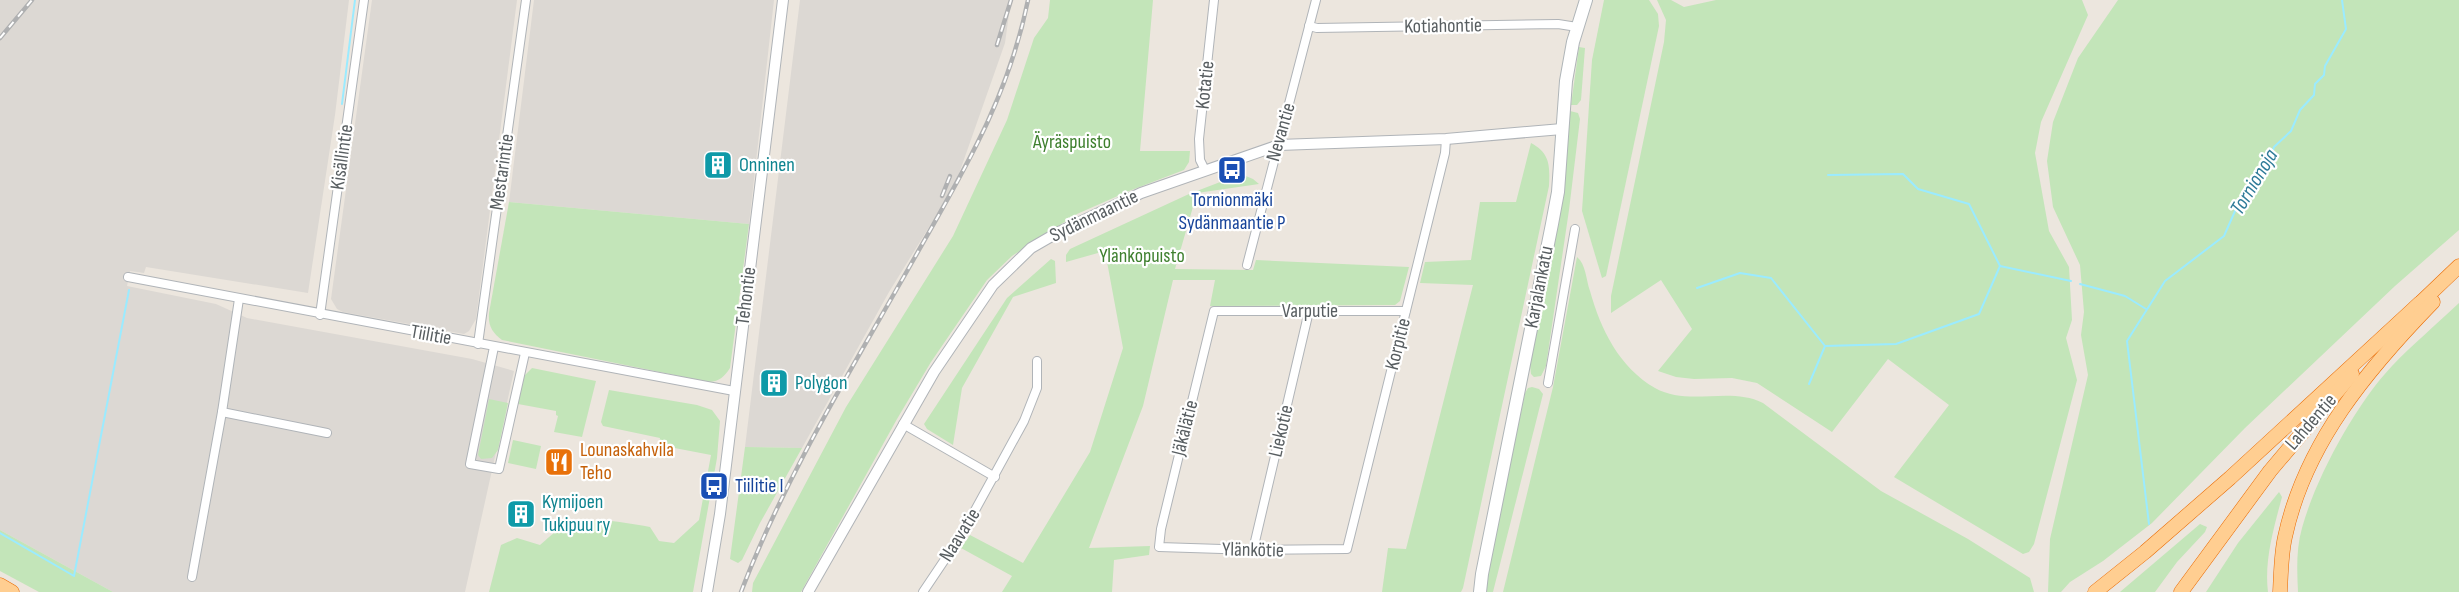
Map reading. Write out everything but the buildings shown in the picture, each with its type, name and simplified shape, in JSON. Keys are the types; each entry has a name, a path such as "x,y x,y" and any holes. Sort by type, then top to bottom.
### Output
{"highway":[{"name":"Lahdentie","path":"2181,592 2233,519 2298,436 2366,358 2459,267"},
{"path":"2280,592 2284,539 2300,486 2311,460 2341,411 2395,344 2452,284 2459,267"},
{"path":"2095,592 2230,478 2420,303"},
{"path":"0,585 12,592"}],"main road":[{"name":"Karjalankatu","path":"1480,592 1558,192 1566,81 1577,27 1587,0"},
{"name":"Karjalankatu","path":"1474,592 1482,574"}],"street":[{"name":"Kisällintie","path":"320,315 364,0"},
{"name":"Mestarintie","path":"478,344 526,0"},
{"name":"Tehontie","path":"706,592 720,514 783,0"},
{"name":"Kotatie","path":"1205,170 1200,160 1199,139 1214,0"},
{"name":"Nevantie","path":"1247,265 1273,157 1279,145 1316,0"},
{"name":"Kotiahontie","path":"1309,26 1317,28 1558,24 1577,27"},
{"name":"Sydänmaantie","path":"808,592 934,372 993,285 1031,248 1141,193 1279,145 1446,139 1562,129"},
{"name":"Korpitie","path":"1347,549 1445,153 1446,139"},
{"path":"1548,383 1575,229"},
{"name":"Tiilitie","path":"128,277 320,315 734,391"},
{"path":"192,577 222,412 239,299"},
{"name":"Varputie","path":"1214,310 1406,311"},
{"name":"Jäkälätie","path":"1159,547 1161,529 1214,310"},
{"name":"Liekotie","path":"1253,550 1309,311"},
{"path":"494,347 471,464 499,468 525,352"},
{"name":"Naavatie","path":"923,592 962,534 995,477 1035,395 1037,360"},
{"path":"222,412 327,433"},
{"path":"903,424 995,477"},
{"name":"Ylänkötie","path":"1159,547 1253,550 1347,549"}],"shaded area":[{"path":"0,0 349,0 335,115 308,293 146,267 144,273 130,271 127,286 216,304 247,318 472,359 514,371 465,592 113,592 0,530"},
{"path":"372,0 517,0 476,319 469,331 464,334 343,312 337,309 331,299"},
{"path":"534,0 774,0 749,224 509,202"},
{"path":"800,0 1011,0 1005,43 955,185 889,292 802,448 745,447"}],"green space":[{"name":"Äyräspuisto","path":"1050,0 1153,0 1140,151 1190,151 1189,162 1184,170 1077,214 1012,256 987,280 931,362 897,419 801,592 752,592 753,583 846,407 953,236 1007,120 1034,38 1048,18"},
{"path":"1604,0 1649,0 1658,14 1659,26 1606,276 1602,278 1582,211 1592,60"},
{"path":"1657,0 1671,0 1684,7 1716,0 2082,0 2088,15 2041,122 2035,153 2049,231 2069,267 2072,320 2066,338 2077,380 2034,544 2029,552 2023,554 1894,477 1949,405 1888,359 1832,432 1757,383 1732,378 1676,377 1658,371 1692,329 1661,280 1611,313 1611,296 1664,42 1666,20"},
{"path":"2118,0 2459,0 2459,230 2395,286 2245,428 2152,523 2103,561 2070,582 2061,592 2048,592 2050,539 2088,375 2081,335 2084,312 2080,265 2053,207 2047,161 2053,122 2078,58"},
{"path":"1579,47 1585,48 1581,100 1577,105 1571,105"},
{"path":"1570,111 1578,113 1580,119 1569,210 1546,366 1541,376 1534,377 1531,374 1530,365 1564,195"},
{"path":"1531,143 1542,151 1548,161 1549,186 1463,588 1461,592 1382,592 1388,548 1406,549 1473,285 1420,283 1425,262 1471,260 1480,202 1516,202"},
{"name":"Ylänköpuisto","path":"1241,174 1259,184 1197,193 1175,269 1253,270 1256,260 1409,267 1400,301 1395,305 1210,306 1215,280 1173,280 1143,406 1089,548 1150,546 1149,555 1114,560 1112,592 1002,592 1012,576 961,548 970,535 1023,563 1090,452 1123,348 1105,251 1066,262 1066,255 1070,249 1189,194"},
{"path":"509,202 749,224 730,368 726,374 719,380 709,382 502,340 491,328 489,313"},
{"path":"1577,257 1584,268 1594,306 1606,333 1622,358 1642,379 1655,388 1681,396 1737,396 1763,403 1881,491 1968,539 2030,578 2034,592 1503,592 1553,387"},
{"path":"1051,259 1055,261 1056,283 1013,297 962,388 953,445 927,429 924,424 1007,298"},
{"path":"2459,303 2459,592 2298,592 2298,552 2302,528 2317,487 2339,442 2378,382"},
{"path":"532,368 596,381 582,437 554,432 558,416 556,411 518,404 524,376"},
{"path":"1528,388 1539,389 1543,394 1493,592 1484,592 1525,393"},
{"path":"609,390 697,405 712,410 720,421 717,458 693,592 489,592 501,545 517,538 540,545 559,530 572,524 605,521 650,527 659,541 674,543 699,520 711,455 659,445 660,438 603,426 601,422"},
{"path":"489,399 508,403 498,450 492,458 481,459 478,455"},
{"path":"513,440 541,446 536,469 508,463"},
{"path":"745,447 802,448 742,560 738,563 730,559"},
{"path":"2279,492 2282,497 2267,568 2268,592 2206,592 2238,543"},
{"path":"2200,524 2207,527 2205,532 2177,562 2155,592 2120,592"},
{"path":"0,530 113,592 39,592 0,571"}],"waterway":[{"path":"342,104 355,0"},
{"name":"Tornionoja","path":"2149,524 2127,341 2165,281 2224,236 2243,193 2266,172 2274,147 2291,131 2300,110 2314,95 2315,84 2324,75 2325,66 2346,29 2342,0"},
{"path":"1828,175 1903,174 1918,189 1969,204 2000,266 2071,281"},
{"path":"1697,288 1740,273 1771,278 1825,346 1896,344 1979,314 2000,266"},
{"path":"2080,284 2125,296 2146,309"},
{"path":"0,533 74,576 129,290"},
{"path":"1809,384 1825,346"}],"railway":[{"path":"0,38 32,0"},
{"path":"997,45 1011,0"},
{"path":"741,592 778,505 799,463 967,164 1009,70 1028,0"},
{"path":"942,196 950,176"}],"place":[{"name":"Onninen","path":"718,165"},
{"name":"Tornionmäki Sydänmaantie P","path":"1232,170"},
{"name":"Polygon","path":"774,383"},
{"name":"Lounaskahvila Teho","path":"559,462"},
{"name":"Tiilitie I","path":"714,486"},
{"name":"Kymijoen Tukipuu ry","path":"521,514"}]}
